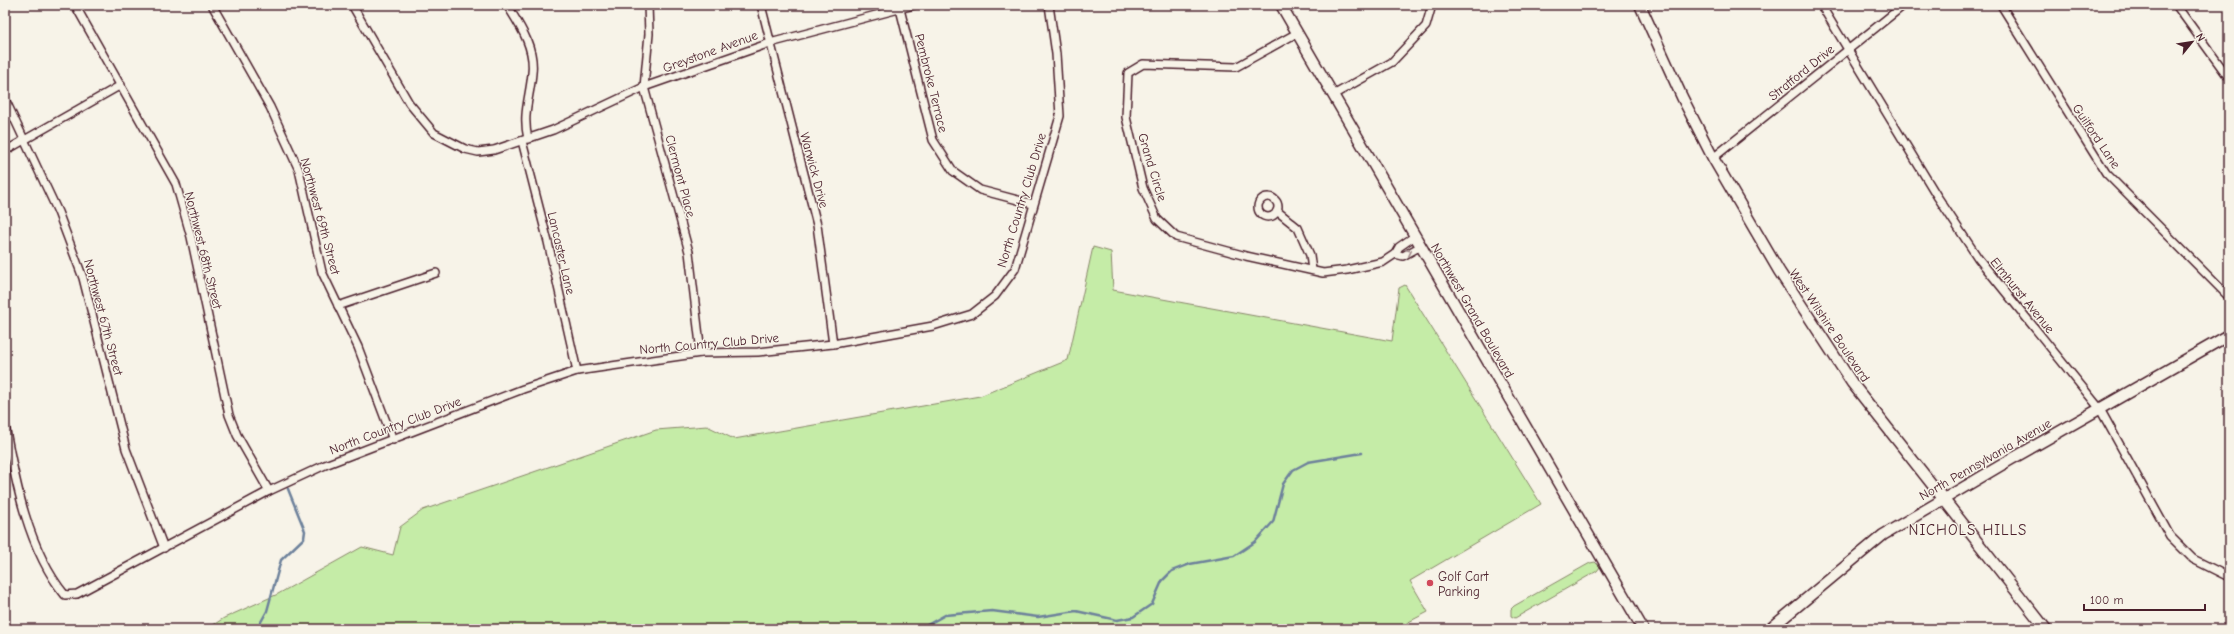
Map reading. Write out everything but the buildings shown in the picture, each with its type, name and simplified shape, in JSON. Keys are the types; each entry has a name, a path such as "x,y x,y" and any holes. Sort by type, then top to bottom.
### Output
{"street":[{"name":"Northwest 68th Street","path":"75,5 176,184 191,238 231,420 270,491"},
{"name":"Northwest 69th Street","path":"212,5 270,107 299,170 322,272 358,347 393,440"},
{"name":"Greystone Avenue","path":"352,5 409,103 434,133 465,149 478,152 494,150 553,130 644,88 770,43 900,7 914,5"},
{"name":"Lancaster Lane","path":"507,5 523,31 529,44 532,59 532,72 525,116 525,140 577,371"},
{"name":"Clermont Place","path":"648,5 648,34 644,88 689,252 701,353"},
{"name":"Warwick Drive","path":"761,5 817,225 834,344"},
{"name":"North Country Club Drive","path":"8,458 25,519 55,583 65,595 77,594 270,491 325,465 523,389 577,371 701,353 758,352 834,344 933,326 972,314 995,296 1015,269 1060,116 1056,54 1049,5"},
{"name":"Northwest Grand Boulevard","path":"1280,5 1643,629"},
{"path":"1333,95 1392,62 1426,26 1432,5"},
{"name":"West Wilshire Boulevard","path":"1640,5 1682,97 1713,158 1779,271 1852,383 2046,629"},
{"name":"Elmhurst Avenue","path":"1822,5 1937,196 1978,258 2100,409 2170,536 2193,559 2229,577"},
{"name":"Stratford Drive","path":"1713,158 1904,5"},
{"name":"Guilford Lane","path":"2001,5 2106,173 2229,297"},
{"path":"2176,5 2229,78"},
{"name":"Pembroke Terrace","path":"900,7 933,140 953,171 980,190 1033,204"},
{"name":"Grand Circle","path":"1297,33 1236,67 1143,64 1134,68 1128,73 1126,117 1143,188 1157,219 1168,232 1176,237 1323,273 1347,270 1383,262 1395,254 1399,247 1415,236"},
{"path":"5,151 121,85"},
{"name":"Northwest 67th Street","path":"5,99 58,212 83,278 126,449 164,548"},
{"path":"1277,211 1298,228 1308,247 1312,270"},
{"name":"Grand Circle","path":"1395,254 1403,256 1421,246"},
{"path":"338,306 436,273"},
{"name":"North Pennsylvania Avenue","path":"1770,629 1883,536 1943,498 2229,335"},
{"path":"5,425 8,458"}],"green space":[{"path":"1093,247 1111,252 1113,290 1392,341 1399,288 1405,285 1541,504 1410,581 1428,612 1395,629 207,629 224,618 278,594 362,547 393,555 400,527 423,510 656,430 707,426 734,439 980,396 1068,360"},
{"path":"1595,562 1600,567 1597,571 1515,618 1511,616 1511,609 1514,606 1590,563"}],"waterway":[{"path":"920,629 945,615 992,611 1038,617 1076,611 1117,620 1133,617 1152,604 1162,581 1172,571 1190,564 1234,556 1255,542 1273,522 1283,484 1293,470 1308,462 1362,453"},
{"path":"257,629 267,611 281,560 304,538 305,531 288,489"}],"place":[{"name":"Golf Cart Parking","path":"1430,583"}],"district":[{"name":"NICHOLS HILLS","path":"1968,530"}]}
